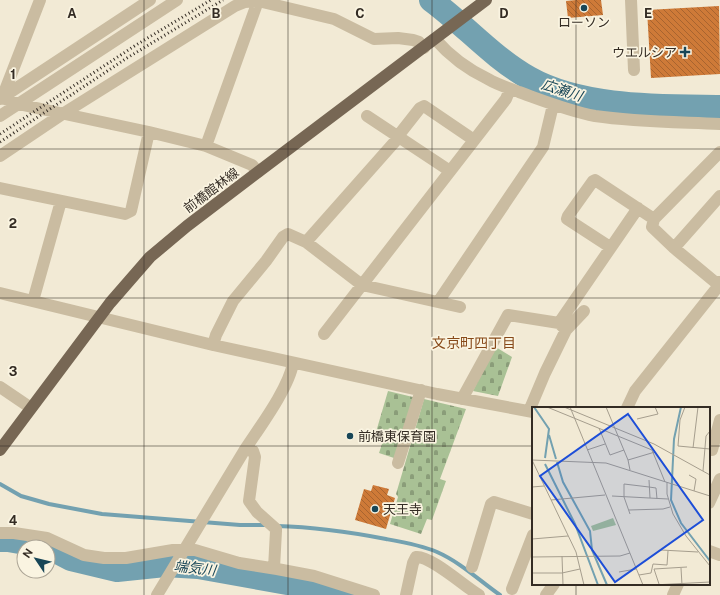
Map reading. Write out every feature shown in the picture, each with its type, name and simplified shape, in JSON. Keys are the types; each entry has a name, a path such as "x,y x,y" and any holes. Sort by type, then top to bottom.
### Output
{"main road":[{"name":"前橋館林線","path":"0,450 110,303 150,257 182,230 486,0"}],"street":[{"path":"1,98 40,0"},
{"path":"1,98 150,0"},
{"path":"0,116 177,0"},
{"path":"631,0 634,70"},
{"path":"206,146 258,1"},
{"path":"0,156 232,3 258,1 334,19 374,39 412,40 419,42 424,48"},
{"path":"434,39 474,72 510,89 553,105 612,118 720,124"},
{"path":"324,334 506,99 510,89"},
{"path":"1,98 18,104 64,113 206,146 252,165 258,172"},
{"path":"438,302 543,147 553,105"},
{"path":"306,242 398,137 420,108 424,106 474,140"},
{"path":"368,116 450,171"},
{"path":"0,188 125,214 131,211 148,132"},
{"path":"627,407 635,391 720,283 715,282 674,248 652,227 654,219 720,152"},
{"path":"610,247 567,219 593,181 595,180 654,219"},
{"path":"674,248 720,196"},
{"path":"33,301 61,201"},
{"path":"533,407 563,327 610,247 638,208"},
{"path":"213,345 233,301 266,261 283,237 288,234 306,242 362,285 460,307"},
{"path":"0,293 293,363 531,412"},
{"path":"462,398 508,315 563,327 584,311"},
{"path":"157,595 283,390 292,370 293,363"},
{"path":"0,387 31,408"},
{"path":"398,464 421,390"},
{"path":"714,450 720,420"},
{"path":"247,447 253,451 255,457 249,501 253,508 276,529 274,568"},
{"path":"710,501 720,479"},
{"path":"472,567 491,504 494,502 532,514"},
{"path":"0,533 14,533 47,538 84,555 104,558 126,558 186,549 195,550 239,563 314,576 374,595"},
{"path":"512,589 532,538"},
{"path":"710,551 720,556"},
{"path":"406,595 413,563 416,558 419,557 432,562 479,595"},
{"path":"546,595 553,585"},
{"path":"673,595 678,585"}],"green space":[{"path":"494,346 512,357 498,396 473,391"},
{"path":"388,391 417,398 397,459 379,453 385,435 376,432"},
{"path":"424,399 466,409 440,479 446,481 432,520 427,519 421,534 390,524 398,497 396,494"}],"building":[{"name":"ローソン","path":"601,0 603,15 568,18 566,1"},
{"name":"ウエルシア","path":"719,6 720,74 651,78 647,10"},
{"name":"天王寺","path":"373,485 389,489 387,495 395,498 386,529 355,520 364,489 371,491"}],"waterway":[{"name":"広瀬川","path":"431,0 491,51 516,70 550,88 573,95 622,103 720,107"},
{"path":"0,484 21,496 49,504 102,514 240,525 268,525"},
{"path":"277,526 305,527 345,532 425,547 454,561 500,595"},
{"name":"端気川","path":"0,540 16,541"},
{"name":"端気川","path":"56,551 71,559 117,570 165,565 198,567 332,591 343,595"}],"railway":[{"path":"0,134 136,45 211,0"},
{"path":"0,142 127,58 223,0"}],"place":[{"name":"ローソン","path":"584,8"},
{"name":"ウエルシア","path":"685,52"},
{"name":"前橋東保育園","path":"350,436"},
{"name":"天王寺","path":"375,509"}],"district":[{"name":"文京町四丁目","path":"474,343"}]}
